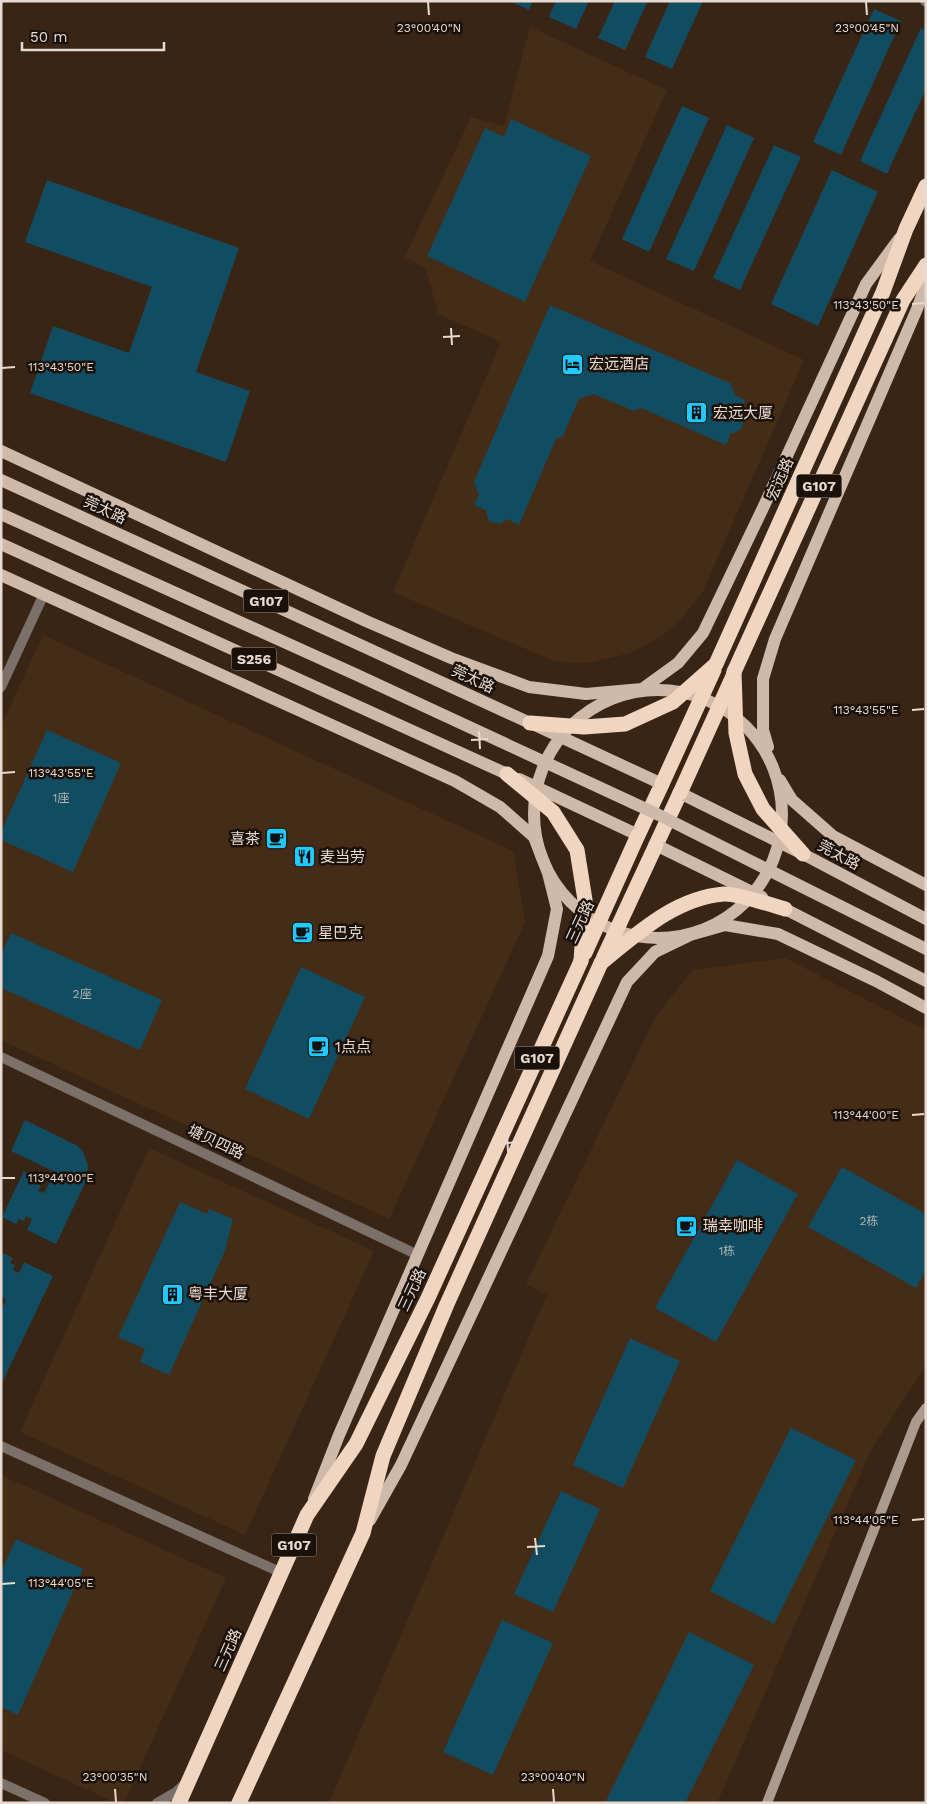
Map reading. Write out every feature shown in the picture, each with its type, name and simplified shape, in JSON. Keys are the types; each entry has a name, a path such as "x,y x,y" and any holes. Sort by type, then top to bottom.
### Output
{"highway":[{"name":"宏远路","path":"662,784 883,292 906,229 926,186"},
{"name":"G107","path":"238,1803 363,1533 383,1456 446,1304 903,300 926,265"},
{"path":"530,723 584,727 625,724 673,702 716,664"},
{"path":"734,672 736,733 746,774 763,809 803,854"},
{"path":"508,774 553,812 577,850 585,900 581,961"},
{"name":"三元路","path":"179,1803 307,1515 356,1444 428,1298 662,784"},
{"path":"601,963 647,926 685,903 726,893 784,909"}],"main road":[{"path":"307,1515 339,1435 548,956 557,909 548,874 534,835 534,794 547,756 571,723 604,700 642,689 678,663 702,633 763,508 866,284 906,229"},
{"path":"363,1533 401,1465 627,982 655,952 727,918 757,890 776,853 782,813 776,772 763,730 763,679 775,639 926,285"},
{"path":"1,451 366,621 451,658 529,687 586,694 642,689 684,691 723,707 755,735 792,800 833,836 926,884"},
{"name":"莞太路","path":"1,480 662,784 803,854 926,919"},
{"path":"1,514 357,675 659,815 926,949"},
{"name":"S256","path":"1,544 508,774"},
{"path":"1,574 455,781 500,806 534,837 548,874 574,906 608,929 649,939 690,935 725,925 778,934 876,981 926,1008"},
{"path":"508,774 638,835 926,980"}],"street":[{"path":"1,687 44,594"},
{"name":"塘贝四路","path":"1,1057 418,1254"},
{"path":"767,1803 916,1422 926,1408"},
{"path":"1,1446 282,1573"},
{"path":"157,1803 176,1792 189,1781"},
{"path":"1,1784 44,1803"}],"shaded area":[{"name":"宏远大厦","path":"530,27 667,90 590,261 804,360 703,591 679,622 664,634 631,653 593,662 554,661 393,592 501,342 438,314 426,269 405,257 471,117 504,126"},
{"path":"43,635 513,851 525,922 389,1219 1,1040 1,726"},
{"path":"785,958 926,1030 926,1365 871,1450 717,1803 329,1803 547,1295 526,1284 656,1016 693,970"},
{"name":"粤丰大厦","path":"149,1148 374,1251 245,1535 20,1432"},
{"path":"1,1475 226,1578 124,1803 116,1803 1,1750"}],"building":[{"path":"510,1 533,1 529,10"},
{"path":"556,1 589,1 576,29 549,17"},
{"path":"615,1 648,1 625,50 598,38"},
{"path":"670,1 703,1 672,69 645,57"},
{"path":"874,9 901,21 841,155 813,142"},
{"path":"921,28 926,30 926,89 887,174 860,161"},
{"path":"682,106 709,118 649,252 622,239"},
{"path":"511,119 591,156 525,302 427,256 485,128 504,137"},
{"path":"727,125 754,138 694,271 666,259"},
{"path":"774,145 801,157 740,290 713,278"},
{"path":"832,170 878,192 818,326 771,304"},
{"path":"47,180 239,248 196,372 250,391 226,462 30,393 53,326 129,353 152,287 25,242"},
{"name":"宏远大厦","path":"550,305 730,383 735,395 745,400 740,412 744,419 742,428 735,433 731,433 726,445 641,408 634,411 593,394 579,399 563,436 556,439 519,525 507,519 500,524 491,522 488,519 486,510 474,505 479,495 474,482"},
{"path":"47,730 121,763 73,872 1,840 1,832"},
{"path":"11,933 162,1000 140,1050 1,988 1,955"},
{"path":"301,967 365,997 309,1119 245,1089"},
{"path":"25,1120 78,1146 83,1152 88,1165 87,1179 56,1244 27,1230 32,1219 26,1216 24,1221 19,1219 16,1224 2,1217 24,1171 38,1178 36,1183 41,1186 38,1191 44,1193 55,1172 11,1151"},
{"path":"737,1160 798,1194 716,1342 655,1308"},
{"path":"842,1167 926,1214 926,1270 916,1288 808,1227"},
{"name":"粤丰大厦","path":"180,1202 207,1214 209,1209 233,1219 225,1251 169,1375 140,1362 145,1349 118,1337"},
{"path":"1,1252 13,1258 10,1263 15,1265 13,1270 19,1273 24,1262 53,1276 1,1385 1,1310 6,1299 1,1296"},
{"path":"630,1338 680,1361 623,1488 573,1465"},
{"path":"791,1428 856,1460 774,1624 710,1591"},
{"path":"561,1491 600,1509 553,1612 514,1594"},
{"path":"16,1539 83,1569 18,1715 1,1707 1,1572"},
{"path":"502,1620 553,1643 493,1775 443,1752"},
{"path":"689,1632 754,1665 685,1803 605,1803"}],"place":[{"name":"宏远酒店","path":"573,364"},
{"name":"宏远大厦","path":"697,413"},
{"name":"喜茶","path":"276,839"},
{"name":"麦当劳","path":"304,857"},
{"name":"星巴克","path":"302,933"},
{"name":"1点点","path":"319,1047"},
{"name":"瑞幸咖啡","path":"687,1226"},
{"name":"粤丰大厦","path":"172,1294"}]}
